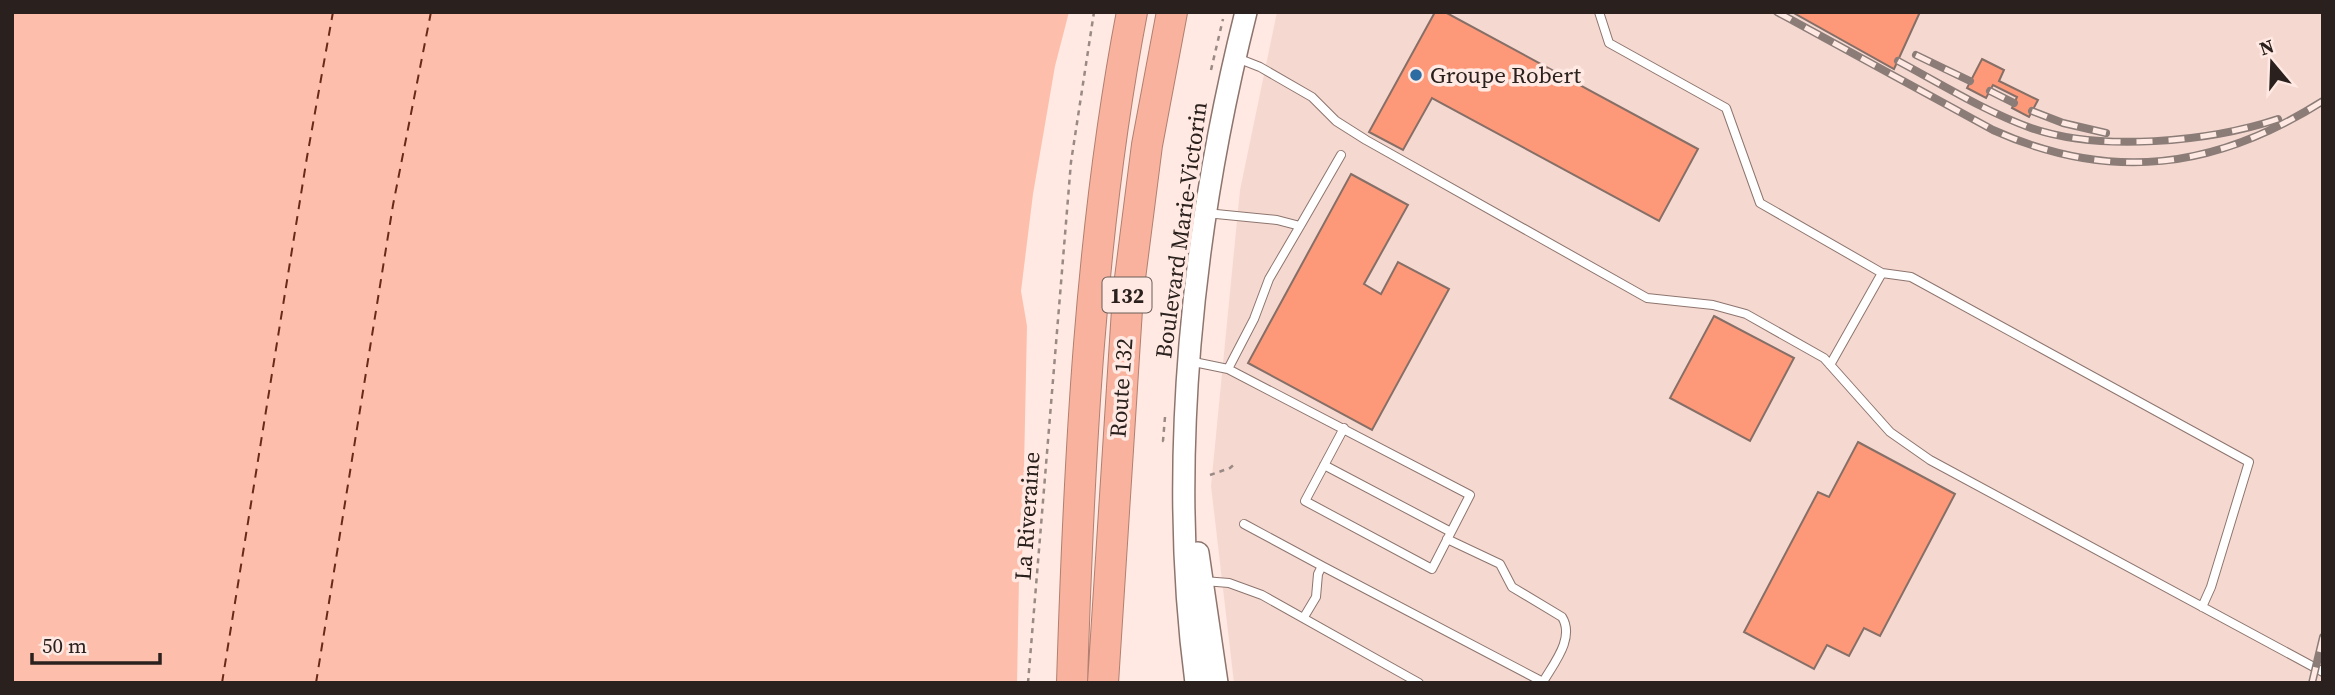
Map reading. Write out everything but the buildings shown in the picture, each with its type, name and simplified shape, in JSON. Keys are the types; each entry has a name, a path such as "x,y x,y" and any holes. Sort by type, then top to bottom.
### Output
{"highway":[{"name":"Route 132","path":"1072,683 1083,447 1099,234 1113,117 1132,12"},
{"name":"Route 132","path":"1105,683 1133,246 1156,89 1171,12"},
{"path":"1065,683 1073,639"}],"street":[{"name":"Boulevard Marie-Victorin","path":"1217,683 1194,582 1185,457 1189,360 1206,213 1245,12"},
{"name":"Boulevard Marie-Victorin","path":"1194,582 1188,623 1196,683"}],"lane":[{"path":"1599,12 1609,43 1726,108 1760,203 1882,273 1911,278 2249,462 2211,587 2202,607"},
{"path":"1235,57 1260,67 1312,97 1336,121 1366,140 1647,298 1713,305 1746,314 1824,359 1889,432 1930,460 2323,672"},
{"path":"1228,369 1254,319 1269,279 1341,155"},
{"path":"1206,213 1277,220 1300,226"},
{"path":"1830,365 1882,273"},
{"path":"1189,360 1228,369 1344,428 1470,495 1432,569 1305,500 1344,428"},
{"path":"1244,524 1543,682 1565,639 1566,624 1562,617 1512,587 1500,564 1324,465"},
{"path":"1304,617 1316,597 1318,575 1322,566"},
{"path":"1194,582 1244,587 1304,617 1419,683"}],"path":[{"name":"La Riveraine","path":"1028,683 1071,162 1094,12"},
{"path":"1210,475 1237,463"}],"shaded area":[{"path":"12,12 1069,12 1055,66 1033,194 1021,291 1027,326 1024,467 1026,522 1019,578 1017,683 12,683"},
{"path":"1277,12 2323,12 2323,683 1234,683 1211,486 1240,190"}],"ferry route":[{"path":"222,683 333,12"},
{"path":"316,683 393,205 431,12"}],"railway":[{"path":"1777,12 1993,130 2037,147 2079,157 2121,162 2162,161 2202,154 2242,142 2283,124 2323,101"},
{"path":"1916,55 1970,81"},
{"path":"1898,61 1996,114 2031,128 2089,140 2121,142 2188,138 2278,119"},
{"path":"1990,91 2014,103"},
{"path":"2032,111 2063,123 2106,133"},
{"path":"2312,683 2323,637"}],"place":[{"name":"Groupe Robert","path":"1416,75"}]}
